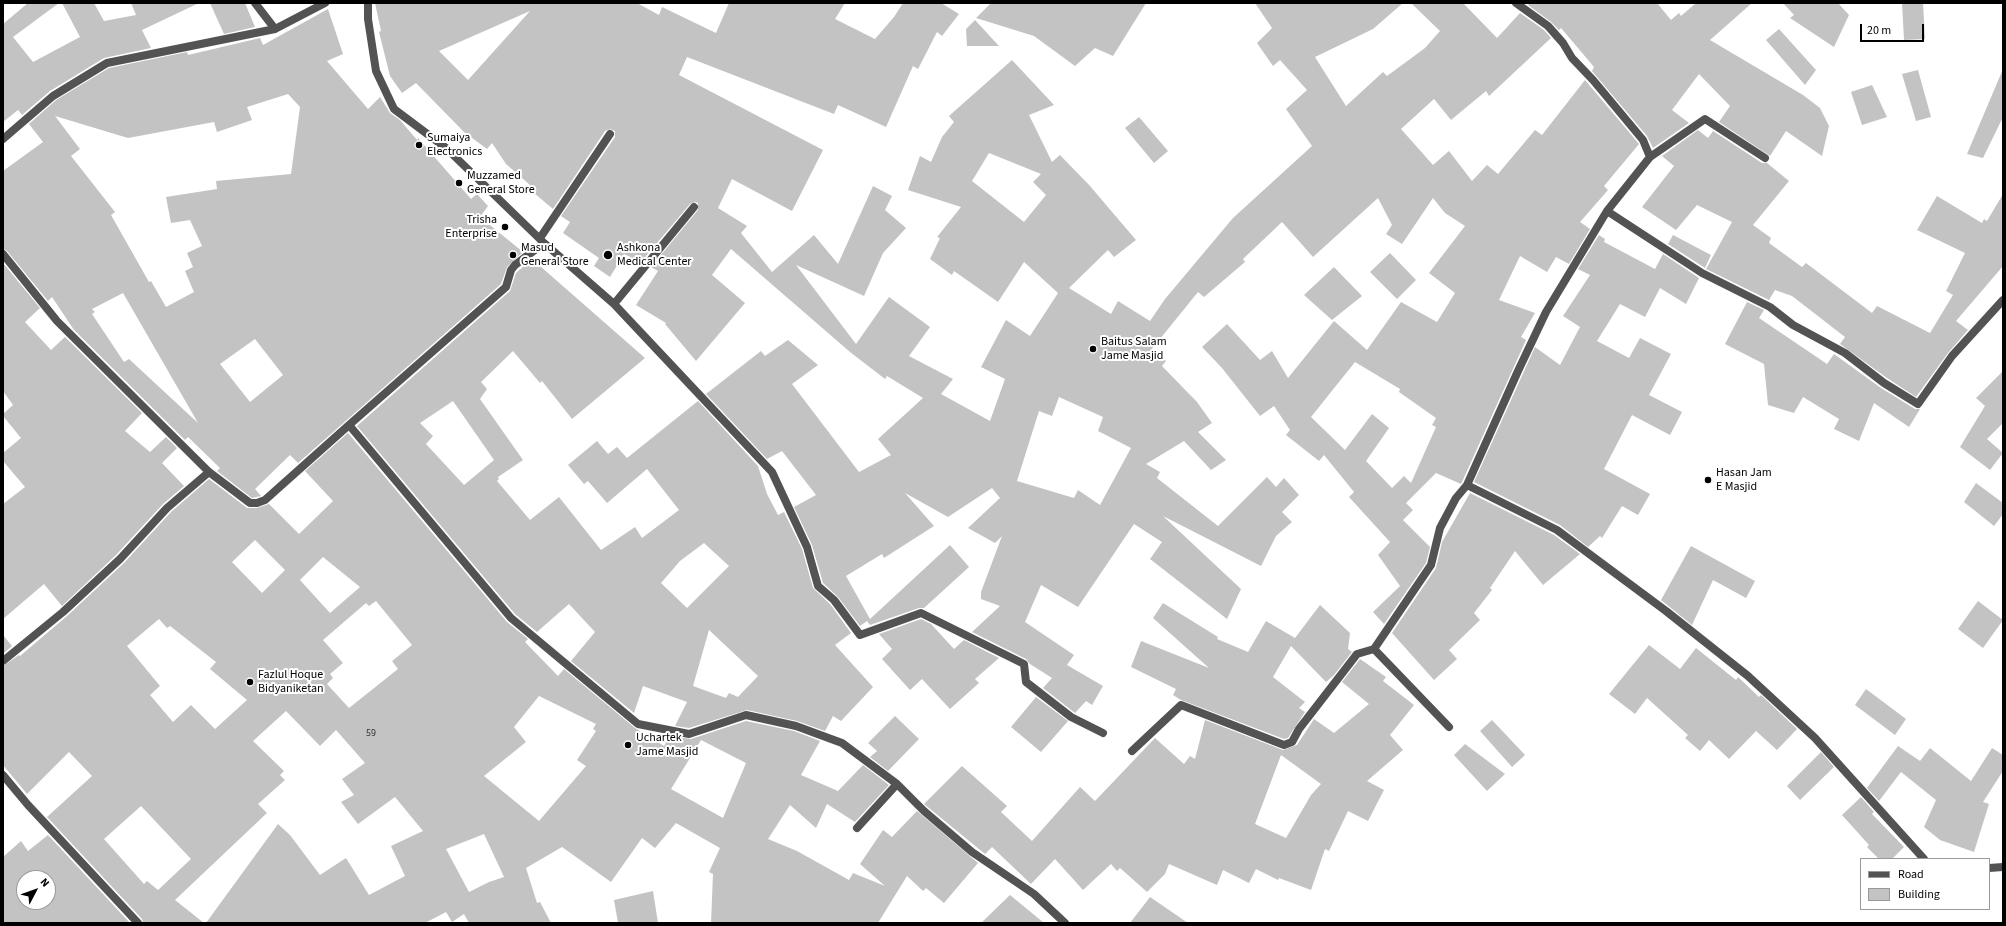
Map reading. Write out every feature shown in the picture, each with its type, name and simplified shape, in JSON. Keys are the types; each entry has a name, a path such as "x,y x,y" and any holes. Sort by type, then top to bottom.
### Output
{"street":[{"path":"255,3 275,29"},
{"path":"3,139 53,96 107,63 275,29 324,3"},
{"path":"368,3 368,19 376,71 394,109 446,148 542,241 614,304 772,472 807,547 818,586 834,600 860,635 921,613 1024,664 1026,682 1071,717 1103,733"},
{"path":"1516,3 1548,26 1563,43 1572,58 1593,80 1643,140 1650,157"},
{"path":"1132,751 1182,704 1284,745 1292,742 1299,729 1358,654 1374,649 1431,565 1440,528 1456,498 1468,485 1518,371 1546,312 1607,211 1650,157 1705,119 1764,158"},
{"path":"3,254 57,321 209,472 250,503 257,503 265,500 506,287 511,270 542,241 610,134"},
{"path":"614,304 694,207"},
{"path":"1607,211 1702,273 1770,307 1793,326 1845,353 1884,383 1918,404 1952,356 2003,300"},
{"path":"349,425 511,618 638,724 689,734 746,715 796,726 842,743 897,784 924,811 972,852 1034,894 1065,923"},
{"path":"3,660 63,612 120,559 167,508 209,472"},
{"path":"1468,485 1557,530 1666,611 1748,676 1814,738 1923,858"},
{"path":"1374,649 1449,727"},
{"path":"3,775 28,805 138,923"},
{"path":"858,828 897,784"},
{"path":"1990,868 2003,867"}],"building":[{"path":"28,3 59,3 13,37 33,62 80,37 62,3 94,3 104,21 136,15 131,3 199,3 142,30 151,48 104,58 50,91 22,115 18,110 3,122 3,24"},
{"path":"210,3 245,3 255,27 224,34"},
{"path":"375,3 637,3 659,15 662,7 716,33 729,3 845,3 835,19 875,39 894,17 903,3 941,3 959,14 942,36 937,32 918,69 913,66 886,127 838,105 834,114 687,57 679,75 823,150 792,211 732,179 718,208 747,226 741,233 772,272 814,235 838,264 873,186 892,196 885,210 906,228 883,253 864,296 796,265 856,344 889,297 930,327 909,356 953,379 941,394 990,421 1005,379 981,367 1006,320 1030,336 1058,293 1024,262 998,302 954,271 952,275 930,259 940,238 937,237 961,207 908,190 920,156 931,162 942,137 954,122 949,116 1012,60 1054,105 1029,115 1052,162 1060,155 1090,186 1136,240 1114,257 1108,250 1069,288 1111,314 1118,301 1150,321 1165,299 1233,218 1312,146 1286,109 1307,90 1280,60 1273,66 1257,43 1272,28 1255,3 1403,3 1373,29 1315,57 1346,106 1383,72 1387,76 1425,48 1440,31 1411,3 1463,3 1497,38 1520,13 1544,30 1551,38 1489,96 1486,91 1451,120 1434,99 1401,129 1433,165 1449,151 1472,181 1487,165 1498,174 1535,130 1542,135 1585,80 1639,144 1604,186 1608,190 1580,222 1590,229 1569,264 1556,257 1547,272 1520,256 1499,300 1535,313 1521,337 1526,340 1461,484 1436,473 1406,503 1413,510 1403,520 1430,547 1426,563 1384,624 1373,612 1400,586 1378,555 1390,542 1349,497 1354,492 1324,455 1319,461 1286,435 1290,430 1274,406 1260,416 1222,368 1202,347 1227,324 1260,360 1272,351 1288,378 1334,321 1367,350 1401,302 1437,322 1455,293 1429,273 1465,226 1445,213 1433,198 1402,244 1386,234 1392,225 1378,198 1313,257 1282,222 1243,259 1245,262 1204,297 1198,292 1151,350 1166,361 1162,366 1197,402 1212,423 1198,432 1226,460 1211,470 1184,441 1146,464 1160,472 1157,478 1218,526 1267,477 1276,487 1284,478 1299,495 1282,512 1292,522 1276,536 1261,566 1163,516 1241,589 1227,619 1150,559 1162,542 1134,524 1078,607 1041,585 1025,622 1074,655 1067,665 1103,686 1092,705 1086,701 1075,713 1043,688 1052,678 1030,664 1026,659 972,632 1000,606 981,599 981,592 1002,536 995,543 968,528 1000,498 992,488 948,517 905,493 934,526 884,558 882,554 846,576 870,619 950,545 969,567 924,608 919,608 870,625 867,621 860,626 838,597 823,583 812,545 794,507 816,495 782,451 767,459 706,394 761,351 765,356 788,340 818,365 792,384 859,472 891,455 878,439 923,398 887,376 885,379 850,352 731,249 712,275 745,303 696,361 665,324 666,323 636,305 658,271 651,267 698,210 698,203 695,202 690,204 641,262 624,254 610,277 594,266 599,258 563,233 570,222 561,216 615,137 615,131 610,129 605,131 553,209 528,188 530,185 506,164 492,143 487,149 464,132 416,83 402,93 390,76 379,32 381,31","holes":["530,11 468,80 439,51","989,153 1041,174 1033,182 1046,195 1024,222 972,181","1355,362 1400,389 1399,392 1436,418 1432,425 1436,427 1411,483 1404,476 1392,488 1366,461 1389,428 1372,414 1345,450 1311,417","1059,397 1103,417 1098,431 1131,448 1100,505 1078,490 1074,498 1017,481 1039,411 1052,416"]},
{"path":"991,3 1146,3 1113,56 1095,48 1075,66 1034,36 976,18"},
{"path":"1530,3 1657,3 1671,20 1679,13 1681,16 1696,3 1752,3 1710,40 1803,95 1820,108 1829,126 1822,156 1786,131 1770,156 1719,122 1730,106 1699,74 1672,110 1689,123 1653,148 1647,136 1592,71 1594,67 1561,28 1559,30 1551,22 1528,5"},
{"path":"1783,3 1838,3 1849,15 1834,47 1790,18 1794,15"},
{"path":"1902,3 1923,3 1925,39 1904,40"},
{"path":"328,9 343,54 327,61 368,109 380,97 390,113 400,120 417,140 418,138 471,199 477,194 488,206 480,217 523,252 507,267 501,284 298,463 290,455 255,489 261,496 252,498 217,471 220,468 188,437 185,440 74,330 52,297 48,301 7,251 3,249 3,171 43,142 29,124 56,100 109,68 187,52 188,55 260,38 263,45","holes":["288,94 300,107 291,174 216,181 217,189 166,197 171,223 190,220 202,246 187,253 193,267 185,271 194,292 166,307 151,281 149,282 111,215 115,212 71,156 80,149 55,116 128,138 214,122 217,132 252,120 247,107","123,293 198,423 129,359 124,362 92,314 95,312 92,309","255,339 283,375 250,402 220,364"]},
{"path":"975,20 999,46 967,46 966,29"},
{"path":"1779,29 1816,70 1805,85 1766,40"},
{"path":"2003,69 2003,117 1983,158 1967,154"},
{"path":"1918,70 1931,117 1916,121 1902,74"},
{"path":"1872,85 1887,117 1862,125 1851,92"},
{"path":"1139,117 1168,151 1154,163 1125,128"},
{"path":"1698,130 1708,138 1713,131 1762,163 1767,163 1789,181 1753,225 1771,238 1769,243 1802,267 1806,263 1872,313 1877,306 1930,333 1953,295 1946,291 1965,253 1917,230 1937,196 1982,223 1984,219 1987,221 2003,194 2003,266 1956,321 1968,330 1948,353 1916,397 1840,344 1845,337 1792,296 1775,290 1769,300 1706,269 1732,222 1697,205 1676,230 1642,207 1674,166 1662,156"},
{"path":"1599,235 1605,239 1604,242 1655,269 1663,254 1699,278 1686,304 1660,288 1645,317 1620,304 1597,341 1629,358 1640,338 1671,354 1649,395 1682,412 1670,435 1632,415 1604,469 1650,494 1638,515 1622,506 1602,538 1600,536 1588,547 1560,525 1474,482 1535,347 1560,365 1580,327 1563,316 1590,275 1578,269"},
{"path":"1673,235 1711,255 1705,268 1668,244"},
{"path":"1390,253 1416,280 1397,299 1370,272"},
{"path":"532,259 645,358 572,419 542,381 540,383 513,351 481,382 487,389 480,399 523,460 498,477 499,479 497,481 530,520 559,497 601,550 635,527 642,538 679,510 647,469 607,503 588,481 584,484 568,465 597,441 608,454 617,447 627,458 698,401 758,466 767,494 778,515 784,512 802,549 813,588 830,604 851,633 835,645 873,687 841,721 833,716 825,731 797,721 747,710 689,728 675,726 687,702 643,686 634,713 571,661 595,632 569,604 537,632 515,614 357,426 510,291 516,273","holes":["453,401 494,460 464,485 426,444 433,436 420,423","704,543 729,566 687,608 661,583 680,561","709,630 758,676 738,697 729,693 726,698 693,686"]},
{"path":"3,263 40,308 25,322 51,350 65,337 142,413 125,431 150,452 166,437 177,448 162,463 184,486 163,504 116,555 62,606 44,584 3,619 3,504 25,487 3,461 3,453 21,438 3,416 3,414 13,405 3,391"},
{"path":"1334,267 1362,296 1332,320 1304,295"},
{"path":"1747,302 1764,310 1759,318 1827,364 1834,354 1881,388 1915,409 1920,409 1909,427 1874,403 1859,441 1834,429 1839,419 1803,397 1794,413 1768,405 1764,364 1725,344"},
{"path":"2003,371 2003,423 1987,439 2003,453 1990,470 1960,447 1985,406 1976,398"},
{"path":"348,433 507,622 528,639 525,642 558,676 564,669 635,728 664,746 670,736 691,739 746,721 794,731 820,741 801,775 838,791 863,765 889,785 855,822 827,804 816,828 790,805 768,839 797,851 849,880 853,873 885,886 860,864 883,830 892,837 917,811 978,863 944,903 926,888 923,891 907,876 878,923 711,923 713,874 709,872 720,848 676,823 655,848 642,838 611,882 562,847 526,868 537,903 540,902 551,923 469,923 464,914 452,922 446,912 425,923 206,923 278,824 290,835 320,875 346,858 369,895 405,876 391,846 423,831 395,797 358,824 341,802 354,795 342,779 365,763 336,730 320,746 286,711 253,741 284,771 280,775 285,780 258,804 267,813 175,900 204,923 143,923 142,919 47,817 92,776 69,752 27,794 3,765 3,666 19,655 20,656 67,616 124,563 171,512 209,479 247,508 257,508 269,504 299,534 333,501 305,471","holes":["255,540 285,570 262,593 232,562","323,557 360,587 330,613 300,580","376,601 412,645 392,661 398,669 349,708 327,684 333,678 330,674 343,663 323,640 366,603 369,606","159,619 167,628 170,626 216,662 210,669 247,700 215,729 191,705 173,722 150,695 160,686 127,646","539,696 596,724 593,729 596,731 577,760 586,766 539,821 484,776 526,742 514,727","701,740 746,763 723,818 671,789","141,806 191,859 158,890 147,881 144,884 104,839","484,834 504,877 489,882 469,892 446,849"]},
{"path":"1976,483 2003,503 2003,514 1994,526 1964,502"},
{"path":"1470,493 1554,535 1580,554 1543,585 1515,551 1490,588 1492,590 1474,613 1480,620 1449,650 1457,659 1434,680 1392,633 1436,568 1442,542"},
{"path":"1691,546 1755,581 1746,598 1713,580 1692,625 1661,600"},
{"path":"1978,601 2003,620 1983,648 1958,629"},
{"path":"1163,603 1218,637 1217,639 1248,652 1266,621 1295,638 1320,605 1350,633 1348,649 1352,652 1334,675 1326,682 1291,646 1273,677 1305,702 1299,708 1305,712 1288,738 1284,739 1181,700 1173,695 1176,689 1131,667 1141,641 1209,668 1153,618"},
{"path":"921,619 931,624 954,649 964,640 999,658 975,679 979,683 950,709 922,679 910,690 882,659 892,649 879,634"},
{"path":"3,635 12,646 3,654"},
{"path":"1649,645 1680,669 1696,648 1736,680 1738,677 1759,697 1761,695 1797,729 1777,750 1756,731 1729,759 1709,740 1700,751 1685,738 1688,735 1647,698 1635,714 1609,694"},
{"path":"1360,659 1386,677 1383,681 1414,705 1390,735 1403,750 1367,781 1384,790 1368,821 1348,811 1329,851 1325,849 1311,890 1279,878 1278,880 1256,869 1249,883 1223,870 1217,885 1169,864 1165,874 1147,892 1120,868 1117,871 1111,864 1083,890 1055,859 1031,884 992,847 985,854 924,804 962,766 1007,806 1001,812 1032,841 1080,787 1095,801 1155,738 1184,764 1190,756 1195,759 1205,720 1283,750 1297,745 1314,719 1334,733 1369,704 1342,682","holes":["1281,755 1321,784 1311,795 1286,838 1255,824"]},
{"path":"1866,689 1906,719 1895,735 1855,705"},
{"path":"1036,697 1068,721 1041,752 1011,727"},
{"path":"895,716 919,739 888,771 870,757 877,751 868,743"},
{"path":"1492,720 1525,755 1512,767 1480,731"},
{"path":"1465,744 1505,774 1487,791 1454,755"},
{"path":"1898,746 1920,761 1930,748 1971,781 1992,748 2003,755 2003,771 1983,802 1989,804 1974,852 1940,840 1924,827 1936,800 1901,772 1879,801 1867,788"},
{"path":"1821,752 1834,767 1800,800 1787,786"},
{"path":"1861,797 1874,812 1872,814 1904,847 1893,858 1878,858 1867,847 1869,845 1842,815"},
{"path":"48,835 130,923 3,923 3,857 21,841 28,851"},
{"path":"653,891 658,923 618,923 614,900"},
{"path":"1010,895 1044,923 981,923"},
{"path":"1150,897 1188,923 1130,923"}],"place":[{"name":"Sumaiya Electronics","path":"419,145"},
{"name":"Muzzamed General Store","path":"459,183"},
{"name":"Trisha Enterprise","path":"505,227"},
{"name":"Masud General Store","path":"513,255"},
{"name":"Ashkona Medical Center","path":"608,255"},
{"name":"Baitus Salam Jame Masjid","path":"1093,349"},
{"name":"Hasan Jam E Masjid","path":"1708,480"},
{"name":"Fazlul Hoque Bidyaniketan","path":"250,682"},
{"name":"Uchartek Jame Masjid","path":"628,745"}]}
